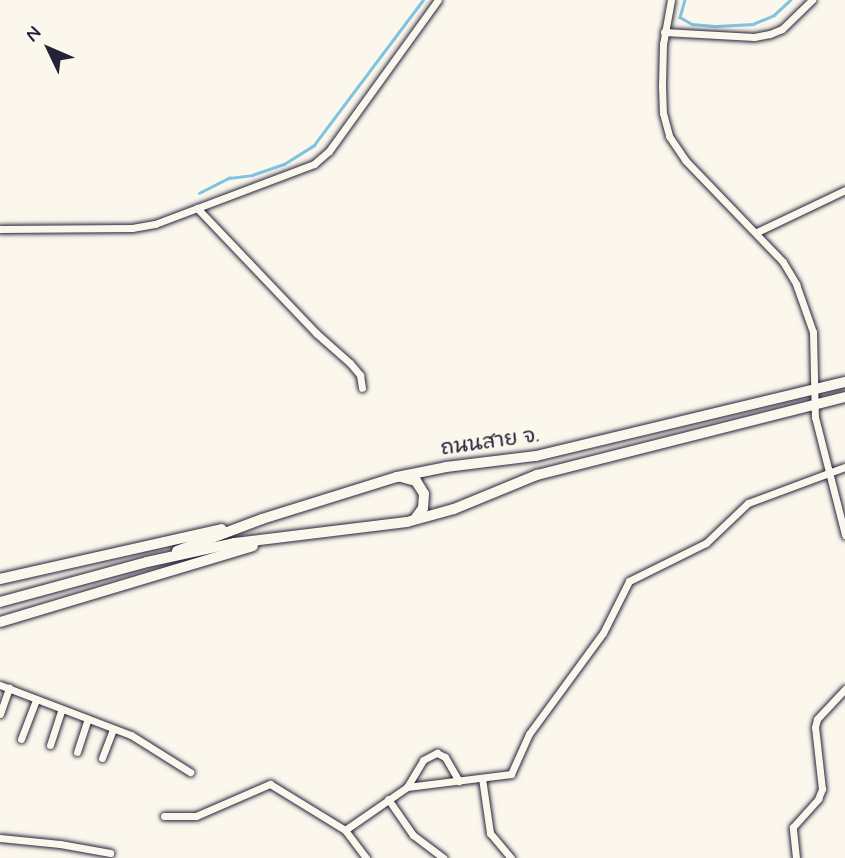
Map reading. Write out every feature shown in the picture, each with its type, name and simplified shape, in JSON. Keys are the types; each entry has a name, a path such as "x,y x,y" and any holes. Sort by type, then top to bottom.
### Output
{"main road":[{"name":"ถนนสาย จ.","path":"147,562 262,519 397,477 446,467 536,456 845,382"},
{"name":"ถนนสาย จ.","path":"0,602 147,562 235,543 407,522 454,509 537,475 845,397"},
{"path":"397,477 416,481 424,494 419,514 407,522"},
{"path":"0,579 262,519"},
{"path":"0,622 270,540"}],"street":[{"path":"0,229 132,228 155,224 314,164 329,151 438,0"},
{"path":"671,0 664,32 662,102 672,142 685,160 757,232 783,262 796,284 816,348 812,390 814,405 845,535"},
{"path":"664,32 754,37 770,34 782,29 812,0"},
{"path":"757,232 845,190"},
{"path":"197,208 360,375 362,388"},
{"path":"407,787 504,776 515,771 529,734 603,633 629,581 706,543 748,503 845,467"},
{"path":"0,685 113,729 162,752 190,772"},
{"path":"0,715 9,688"},
{"path":"796,858 793,827 818,799 822,789 815,727 817,719 845,690"},
{"path":"21,739 36,699"},
{"path":"50,745 62,709"},
{"path":"77,752 88,719"},
{"path":"102,758 113,729"},
{"path":"345,830 407,787 424,760 437,753 445,757 459,781"},
{"path":"482,778 491,833 511,858"},
{"path":"164,816 196,816 270,784 345,830 366,858"},
{"path":"388,799 413,835 443,858"},
{"path":"0,838 60,844 110,853"}],"waterway":[{"path":"199,193 229,178 252,175 284,164 314,145 423,0"},
{"path":"685,0 680,17 692,24 717,26 753,24 774,15 790,0"}]}
